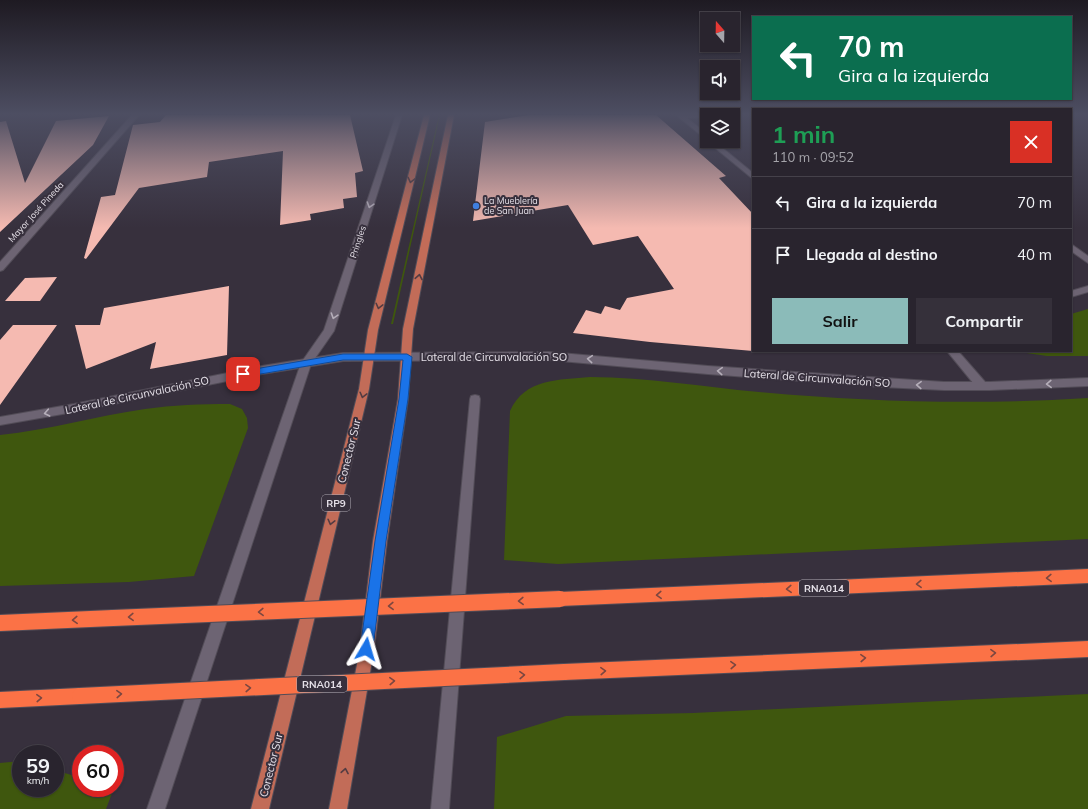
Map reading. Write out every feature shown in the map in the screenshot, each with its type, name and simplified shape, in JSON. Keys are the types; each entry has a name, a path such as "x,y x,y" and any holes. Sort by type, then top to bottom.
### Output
{"highway":[{"name":"RNA014","path":"0,623 1088,576"},
{"name":"RNA014","path":"0,700 564,672 1088,649"}],"main road":[{"name":"Conector Sur","path":"260,809 364,389 373,330 418,153"},
{"path":"338,809 366,649 380,541 403,399 408,330 444,153"}],"street":[{"name":"Mayor José Pineda","path":"0,268 102,153"},
{"name":"Pringles","path":"156,809 306,363 329,331 387,153"},
{"path":"724,153 752,176"},
{"path":"1072,248 1088,260"},
{"path":"1072,294 1088,289"},
{"path":"953,352 982,386"},
{"name":"Lateral de Circunvalación SO","path":"0,421 66,410 212,380 343,357 549,356 882,383 982,386 1088,382"},
{"path":"440,809 475,399"}],"green space":[{"path":"430,153 432,153 393,324 391,324"},
{"path":"1088,309 1088,356 1047,356 1019,352 1072,352 1072,314"},
{"path":"590,377 654,380 738,390 882,400 964,402 1088,398 1088,539 558,564 504,560 510,411 516,400 524,392 534,387 555,380"},
{"path":"230,404 242,409 247,418 248,428 194,576 129,582 0,586 0,435 36,430 145,409 187,405"},
{"path":"1088,694 1088,809 494,809 497,737 566,716 693,713"},
{"path":"12,762 12,797 64,797 64,773 72,775 72,797 111,797 106,809 0,809 0,763"}],"building":[{"path":"0,153 16,153 25,183 40,153 85,153 0,232"},
{"path":"126,153 271,153 209,162 207,177 139,188 86,259 84,258 101,197 115,195"},
{"path":"283,153 359,153 363,171 355,173 357,197 343,199 344,208 310,214 311,220 280,225"},
{"path":"481,153 699,153 726,176 719,178 752,213 752,351 650,342 573,333 586,310 601,314 605,306 620,310 627,298 674,289 638,236 593,245 568,205 473,221"},
{"path":"57,277 40,301 5,301 25,278"},
{"path":"229,286 227,355 150,369 156,342 86,369 75,325 100,325 104,308"},
{"path":"13,325 57,325 0,405 0,340"}],"place":[{"name":"La Mueblería de San Juan","path":"476,206"}],"route":[{"path":"243,374 343,357 407,357 403,399 380,541 366,649"}]}
